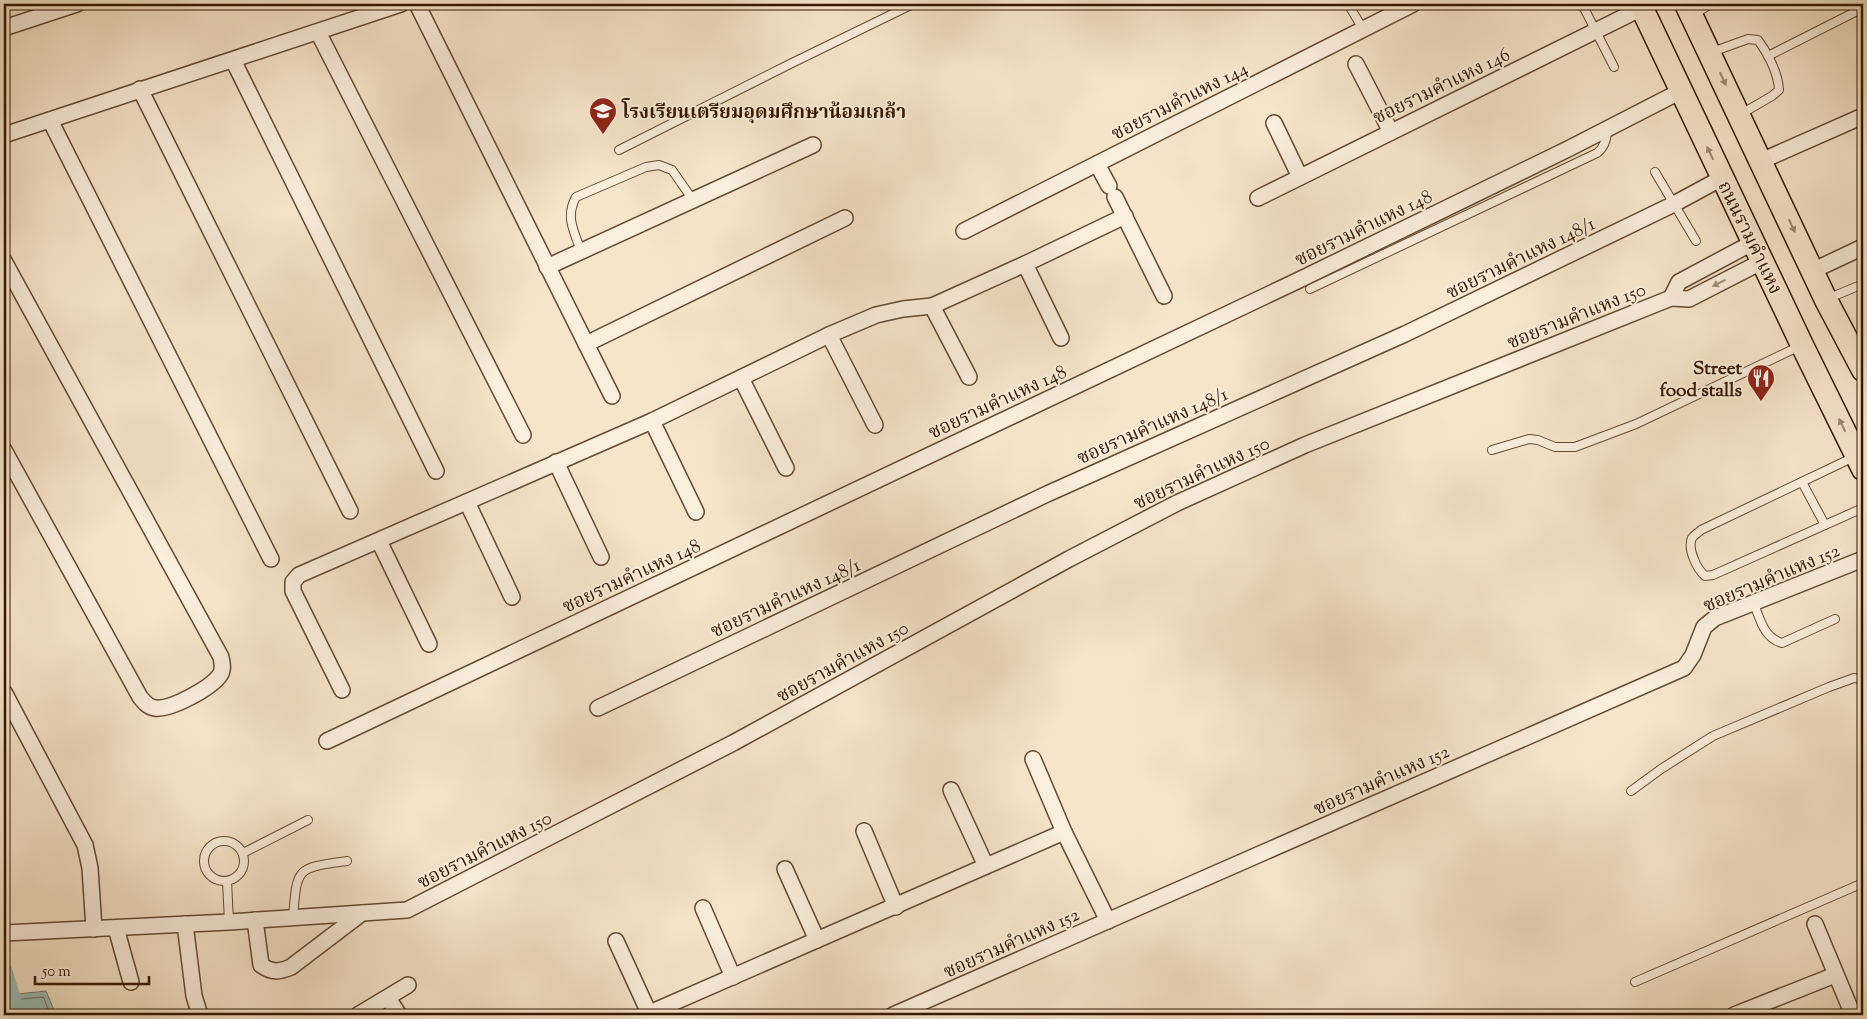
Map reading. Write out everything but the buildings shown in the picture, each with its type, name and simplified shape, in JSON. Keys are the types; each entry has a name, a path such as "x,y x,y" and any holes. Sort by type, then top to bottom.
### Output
{"main road":[{"name":"ถนนรามคำแหง","path":"1641,6 1802,345 1860,462"},
{"path":"1689,9 1812,271 1863,370"}],"street":[{"path":"4,28 77,4"},
{"path":"4,134 401,4"},
{"path":"417,4 612,396"},
{"name":"ซอยรามคำแหง 144","path":"964,232 1413,4"},
{"name":"ซอยรามคำแหง 146","path":"1258,198 1641,6"},
{"path":"318,32 523,435"},
{"path":"233,60 436,471"},
{"path":"1356,64 1391,132"},
{"path":"140,89 350,511"},
{"name":"ซอยรามคำแหง 148","path":"327,741 1297,281 1681,91"},
{"path":"1762,161 1863,116"},
{"path":"50,120 270,559"},
{"path":"1274,123 1300,177"},
{"path":"547,267 813,145"},
{"path":"1097,164 1164,296"},
{"name":"ซอยรามคำแหง 148/1","path":"598,708 1048,494 1405,334 1674,204 1722,178"},
{"path":"342,690 293,591 292,582 299,575 652,422 829,335 876,315 903,309 932,306 1125,216"},
{"path":"586,344 845,218"},
{"path":"1812,271 1863,247"},
{"name":"ซอยรามคำแหง 150","path":"4,933 229,922 407,910 734,743 1070,559 1177,503 1305,445 1671,298 1689,299 1758,251"},
{"name":"ซอยรามคำแหง 150","path":"1671,298 1679,282 1758,251"},
{"path":"4,262 221,657 223,667 220,675 206,688 180,701 156,708 148,705 140,697 4,450"},
{"path":"1025,264 1061,338"},
{"path":"932,306 969,377"},
{"path":"829,335 875,424"},
{"path":"741,378 786,468"},
{"path":"652,422 696,512"},
{"path":"556,462 601,557"},
{"path":"466,502 512,598"},
{"path":"379,540 429,644"},
{"name":"ซอยรามคำแหง 152","path":"894,1015 1684,668 1693,655 1704,627 1715,618 1863,559"},
{"path":"4,692 85,845 90,868 94,929"},
{"path":"1034,759 1064,832 1108,921"},
{"path":"951,790 986,866"},
{"path":"864,831 896,907"},
{"path":"616,941 647,1014 896,907 1064,832"},
{"path":"786,869 817,940"},
{"path":"703,908 733,977"},
{"path":"255,920 261,965 268,970 278,972 291,967 362,913"},
{"path":"185,924 194,996 200,1015"},
{"path":"1815,924 1853,1015"},
{"path":"116,928 131,982"},
{"path":"1734,1015 1835,975"},
{"path":"358,1015 408,985"},
{"path":"388,998 399,1015"}],"lane":[{"path":"619,150 913,4"},
{"path":"1348,4 1364,29"},
{"path":"1582,4 1614,67"},
{"path":"1689,9 1712,4"},
{"path":"1768,56 1863,8"},
{"path":"1710,53 1748,39 1758,40 1768,56 1779,80 1779,90 1740,115"},
{"path":"1310,289 1597,153 1606,142 1607,129"},
{"path":"581,251 570,220 570,207 576,197 646,167 659,165 672,170 693,200"},
{"path":"1655,172 1696,241"},
{"path":"1826,300 1863,284"},
{"path":"1492,450 1529,439 1538,440 1555,447 1575,447 1636,424 1802,345"},
{"path":"1860,462 1802,482 1701,530 1693,536 1690,546 1699,571 1705,576 1713,575 1863,508"},
{"path":"1802,482 1825,525"},
{"path":"1754,604 1765,630 1773,640 1782,643 1835,619"},
{"path":"1631,791 1661,769 1713,736 1829,687 1854,678 1863,679"},
{"path":"243,853 308,820"},
{"path":"228,841 239,847 243,853 244,865 242,871 233,880 227,881 214,879 206,870 204,864 206,851 216,842 228,841"},
{"path":"293,918 296,886 300,875 307,868 347,861"},
{"path":"227,881 229,922"},
{"path":"1635,982 1863,883"}],"water":[{"path":"46,991 56,1015 5,1015 8,995"}],"waterway":[{"path":"4,970 18,1015"}],"place":[{"name":"โรงเรียนเตรียมอุดมศึกษาน้อมเกล้า","path":"603,135"},
{"name":"Street food stalls","path":"1761,402"}]}
